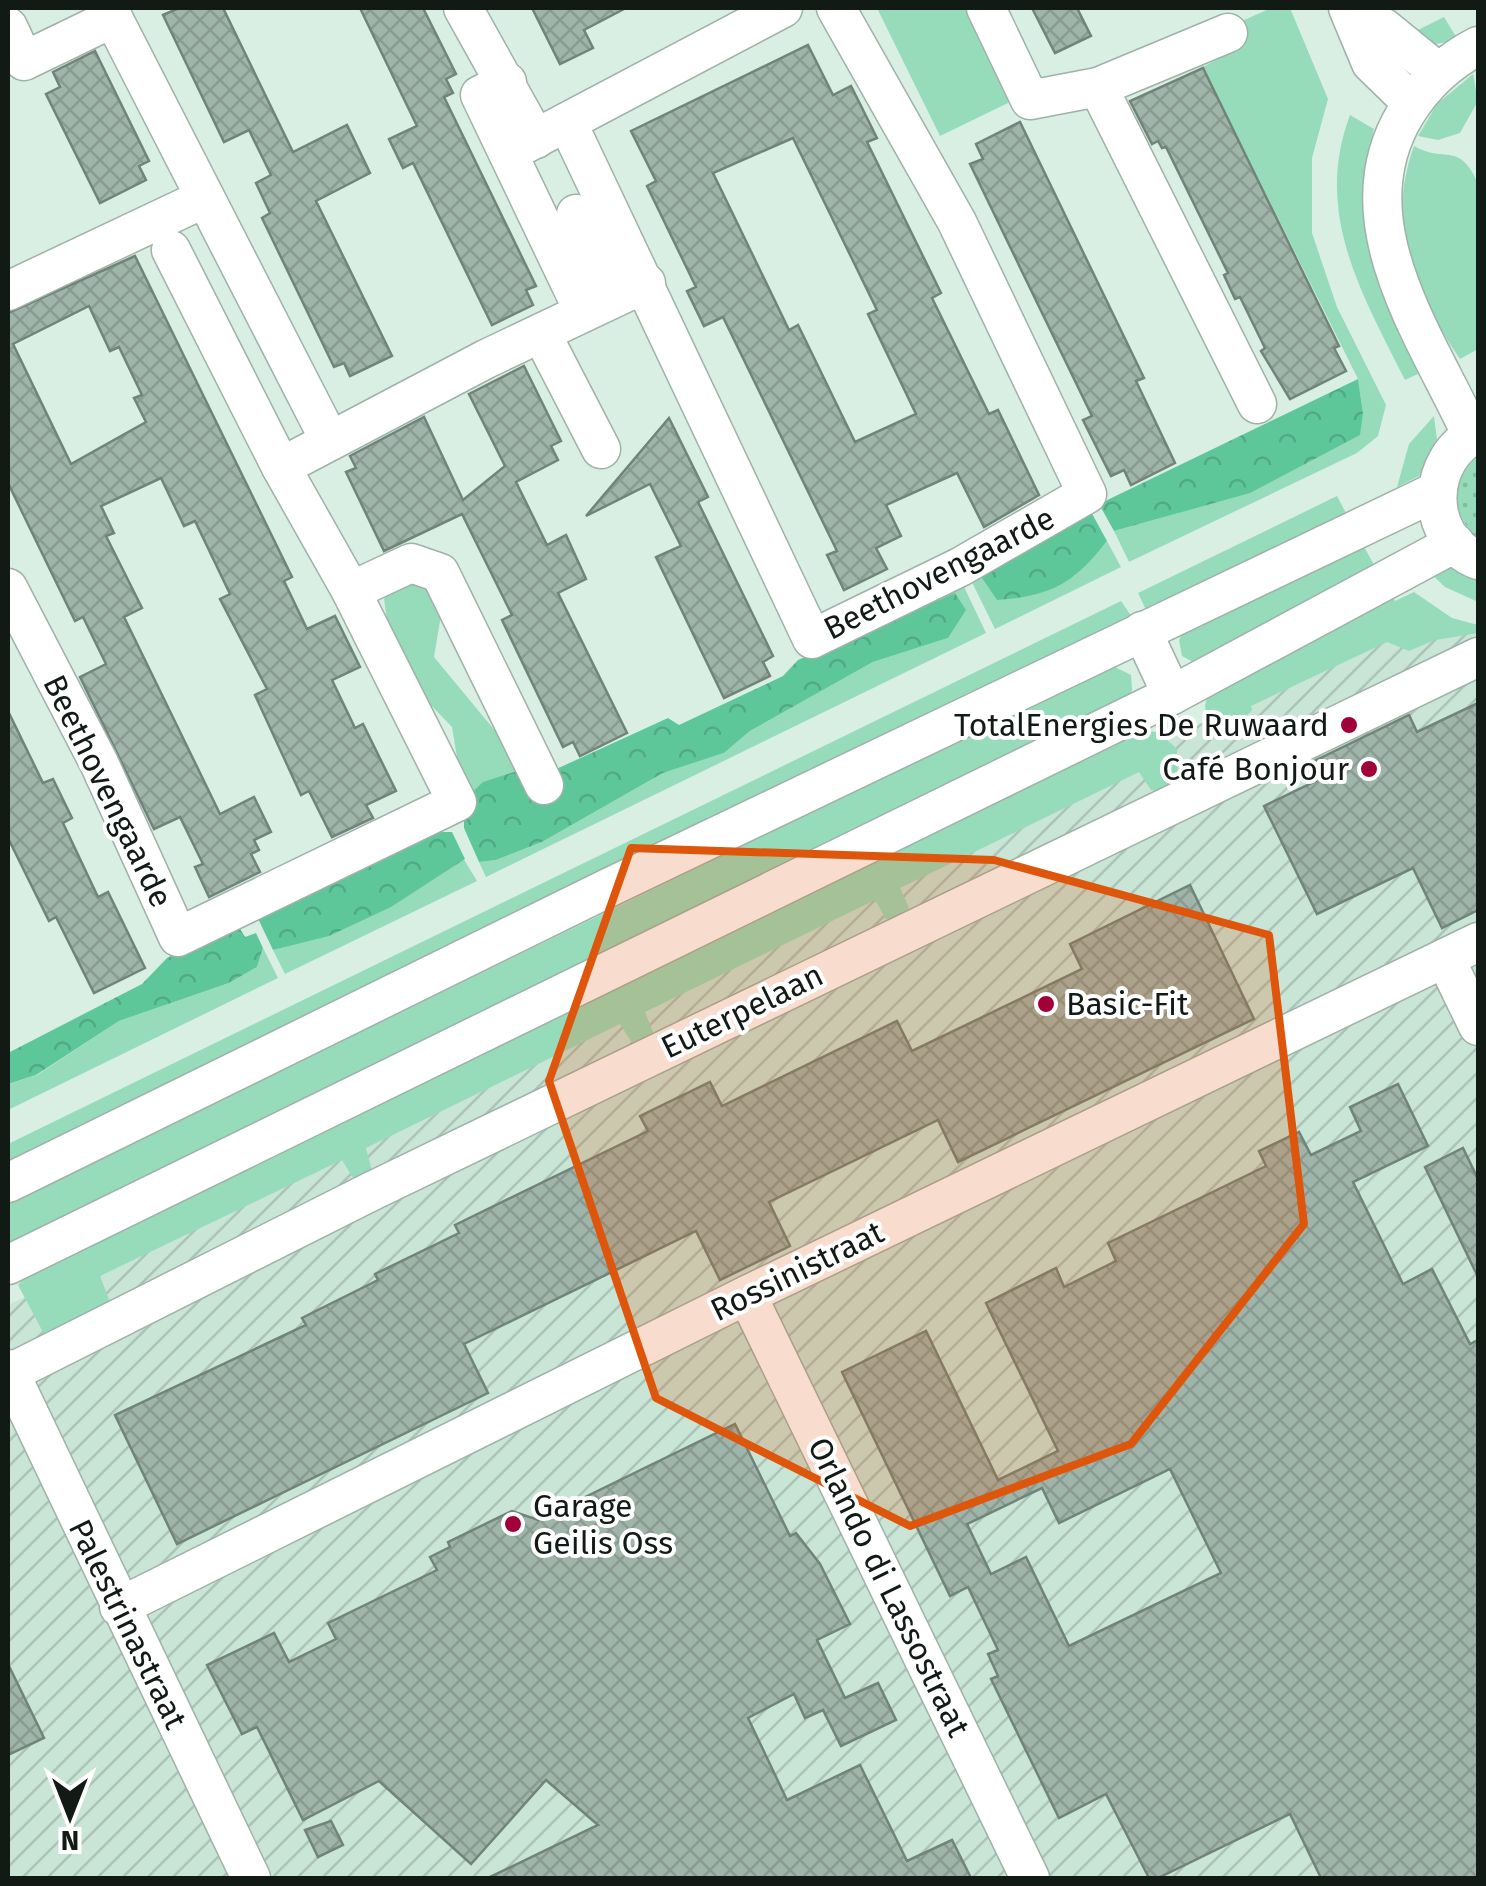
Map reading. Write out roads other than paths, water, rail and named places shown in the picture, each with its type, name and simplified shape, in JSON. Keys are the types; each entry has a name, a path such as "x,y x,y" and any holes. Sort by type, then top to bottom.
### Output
{"street":[{"name":"Beethovengaarde","path":"463,8 537,138 614,296 812,638 960,567 1088,494 956,222 836,8"},
{"path":"537,138 783,8"},
{"path":"986,8 1030,100 1098,87 1228,33"},
{"path":"1350,10 1384,28 1438,72"},
{"path":"1350,10 1371,63 1412,103"},
{"path":"8,27 24,61 110,13 330,439"},
{"path":"8,1264 1466,551 1438,510 1437,491 1448,459 1476,435 1389,260 1378,204 1386,156 1412,103 1438,72 1478,46"},
{"path":"1098,87 1256,404"},
{"name":"Beethovengaarde","path":"537,138 614,296"},
{"path":"8,291 204,198"},
{"name":"Beethovengaarde","path":"576,214 614,296"},
{"name":"Beethovengaarde","path":"8,588 98,763 178,937 457,802 171,250"},
{"path":"281,467 614,296"},
{"path":"541,333 600,449"},
{"path":"8,1183 1142,630 1437,491"},
{"path":"351,592 412,563 440,573 544,785"},
{"path":"1142,630 1172,695"},
{"name":"Euterpelaan","path":"9,1371 460,1148 1478,657"},
{"path":"1462,950 1478,1026"},
{"name":"Rossinistraat","path":"119,1607 748,1294 1462,950"},
{"name":"Orlando di Lassostraat","path":"748,1294 1030,1878"},
{"name":"Palestrinastraat","path":"9,1371 251,1878"}],"place":[{"name":"TotalEnergies De Ruwaard","path":"1349,725"},
{"name":"Café Bonjour","path":"1369,769"},
{"name":"Basic-Fit","path":"1046,1004"},
{"name":"Garage Geilis Oss","path":"513,1524"}]}
